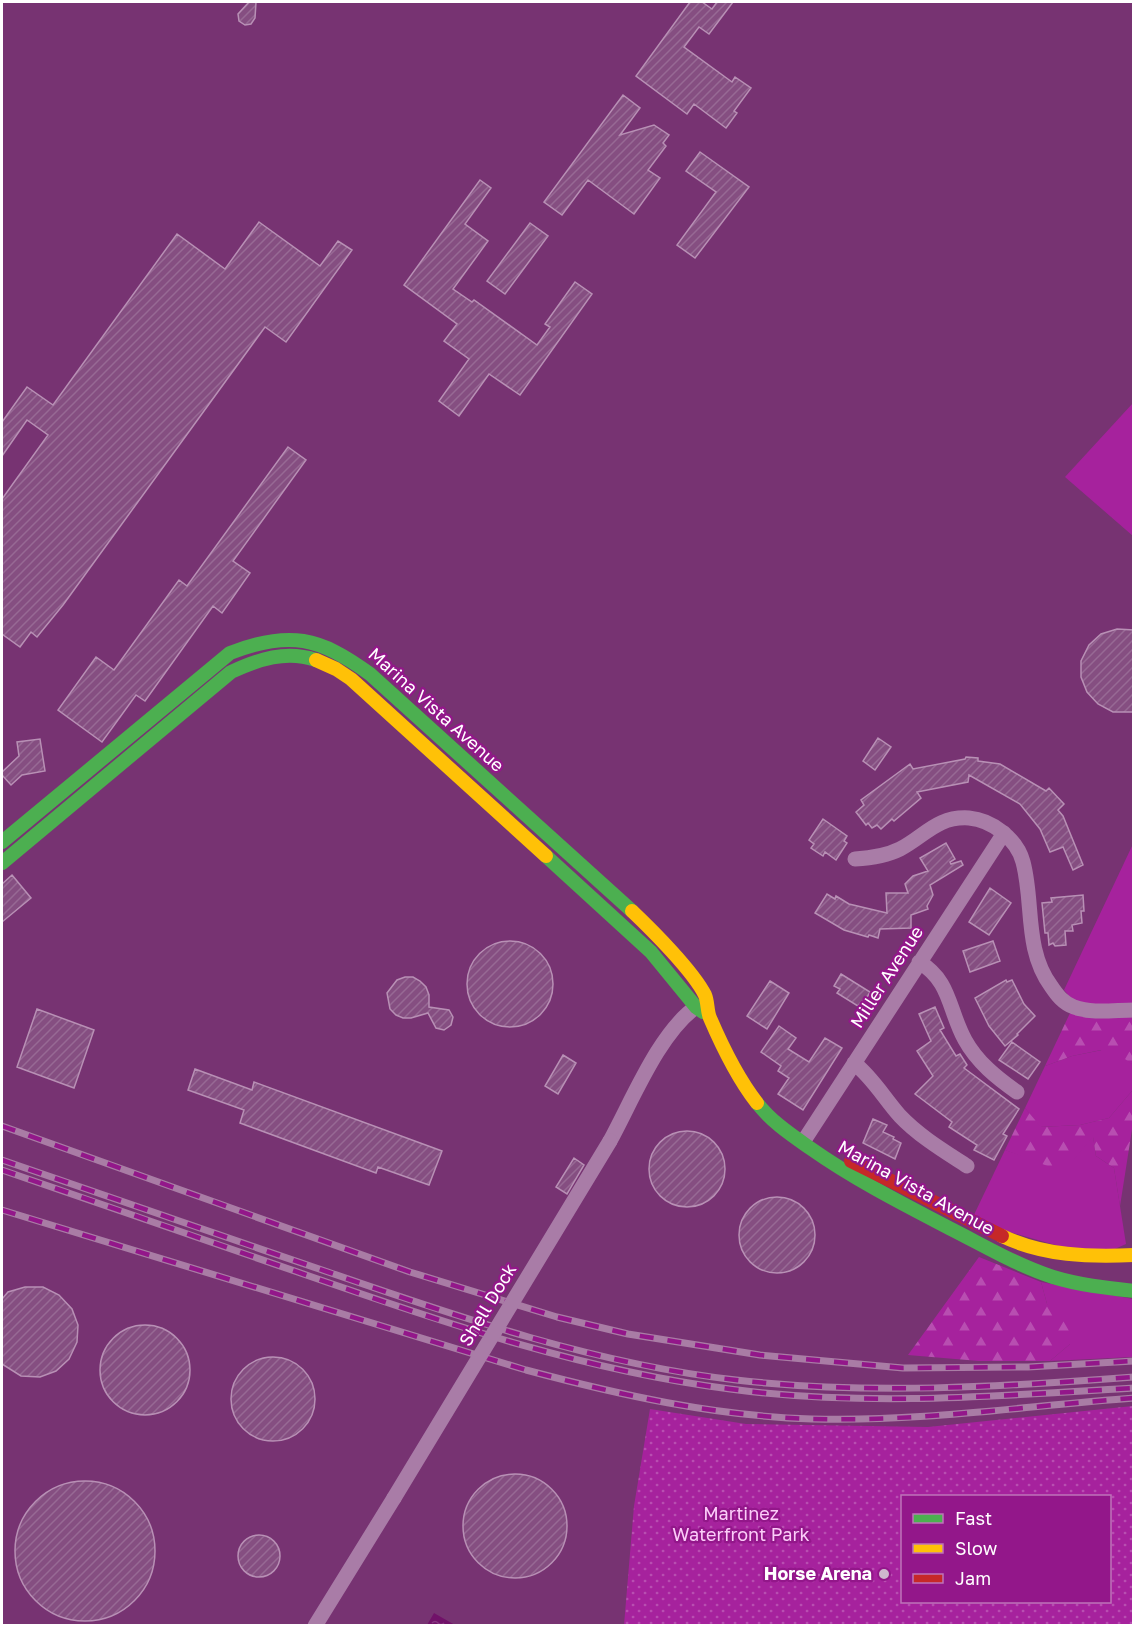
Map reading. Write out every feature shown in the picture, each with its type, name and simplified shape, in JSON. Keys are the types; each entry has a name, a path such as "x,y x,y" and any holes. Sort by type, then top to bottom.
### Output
{"main road":[{"name":"Marina Vista Avenue","path":"2,842 230,653 273,639 291,638 307,640 337,651 370,674 645,923 689,973 705,996 710,1016 747,1090 765,1114 784,1130 830,1162 883,1194 1023,1266 1054,1277 1115,1290 1134,1291"},
{"name":"Marina Vista Avenue","path":"2,863 231,672 249,662 284,653 307,657 334,667 351,679 627,929 651,952 696,1007 710,1016"},
{"path":"803,1142 849,1160 1017,1243 1054,1253 1097,1257 1134,1256"},
{"path":"1115,1290 1115,1273 1134,1256"}],"street":[{"path":"855,859 872,858 893,852 941,822 955,818 971,818 986,822 1004,833 1016,845 1023,861 1033,944 1048,982 1060,999 1073,1007 1089,1010 1134,1010"},
{"name":"Miller Avenue","path":"803,1142 1004,833"},
{"path":"919,962 939,977 954,1017 971,1049 999,1080 1017,1092"},
{"name":"Shell Dock","path":"315,1626 610,1141 645,1074 675,1024 696,1007"},
{"path":"854,1063 870,1077 902,1118 923,1136 968,1166"}],"green space":[{"path":"1133,403 1133,536 1065,477"},
{"path":"1133,844 1133,1007 1075,1003 1064,990"},
{"path":"1071,1011 1133,1016 1133,1065 1125,1059 1108,1068 1101,1050 1072,1056 1045,1066"},
{"path":"1102,1050 1125,1058 1133,1065 1133,1092 1109,1118 1080,1125 1040,1127 1025,1108 1045,1066 1072,1056"},
{"path":"1132,1091 1133,1123 1120,1206 1114,1168 1096,1156 1093,1137 1073,1161 1053,1168 1005,1150 1025,1108 1041,1127 1080,1125 1109,1118"},
{"path":"1093,1136 1096,1156 1114,1168 1126,1244 1097,1257 971,1221 1005,1150 1026,1157 1073,1160"},
{"path":"979,1257 1041,1282 1047,1304 1078,1323 1070,1344 1050,1361 979,1361 908,1355"},
{"path":"1041,1282 1133,1299 1133,1357 1050,1361 1070,1344 1047,1304"},
{"name":"Martinez Waterfront Park","path":"1133,1406 1133,1625 624,1625 634,1506 650,1409 746,1424 928,1427"}],"water":[{"path":"434,1613 455,1625 427,1625"}],"building":[{"path":"249,2 256,2 255,18 251,24 245,25 239,21 238,14"},
{"path":"690,2 702,2 712,9 717,2 733,2 709,34 699,27 684,47 732,82 735,77 751,88 734,111 737,113 726,128 694,104 687,114 636,76"},
{"path":"623,95 640,108 620,135 654,125 669,135 663,143 666,146 648,170 660,178 634,214 588,180 562,215 544,202"},
{"path":"700,152 749,187 695,258 677,245 716,192 686,171"},
{"path":"480,180 491,188 465,224 488,241 453,289 472,302 474,300 537,345 550,327 545,324 575,282 592,294 520,395 489,374 459,416 439,401 469,359 444,341 457,324 404,285"},
{"path":"259,222 320,266 338,241 352,250 286,342 265,327 63,605 37,637 31,632 20,647 2,634 2,499 48,435 27,420 2,456 2,422 27,387 53,405 177,234 225,269"},
{"path":"530,223 548,236 505,294 487,281"},
{"path":"288,447 306,460 233,561 250,573 222,613 213,606 145,701 136,695 102,742 58,710 96,657 114,670 179,580 187,586"},
{"path":"1117,629 1134,630 1134,712 1113,712 1098,704 1087,692 1081,677 1081,661 1089,645 1101,634"},
{"path":"878,738 891,747 875,770 863,761"},
{"path":"40,739 45,771 22,775 11,785 2,772 19,756 17,742"},
{"path":"966,757 1000,764 1046,791 1049,788 1064,804 1058,810 1063,816 1083,865 1073,870 1063,847 1050,852 1040,829 1020,804 969,775 968,782 917,792 921,798 881,829 877,825 872,828 868,823 866,825 856,812 864,805 861,800 910,764 913,769"},
{"path":"823,819 847,836 844,841 847,843 836,860 825,852 823,856 811,848 814,844 809,840"},
{"path":"946,843 955,859 950,862 951,864 961,861 963,865 930,885 933,895 927,906 928,909 911,915 911,928 880,929 878,938 869,935 868,937 844,930 815,913 827,894 835,899 836,896 849,904 887,913 886,893 908,893 905,884 913,876 928,871 920,858"},
{"path":"12,875 31,898 2,922 2,884"},
{"path":"990,888 1011,903 989,935 969,922"},
{"path":"1083,895 1082,923 1072,925 1073,931 1065,931 1066,945 1055,946 1053,943 1049,945 1048,933 1045,933 1042,903 1052,902 1051,898"},
{"path":"510,941 534,948 546,960 553,984 546,1008 534,1020 510,1027 486,1020 474,1008 467,984 474,960 486,948"},
{"path":"993,941 1000,961 970,972 963,951"},
{"path":"841,974 870,992 861,1008 837,993 840,989 834,986"},
{"path":"413,977 426,987 429,1007 449,1010 453,1017 451,1025 444,1030 436,1028 428,1013 403,1018 390,1009 387,993 397,980"},
{"path":"1006,980 1007,982 1012,980 1024,1004 1035,1016 1005,1046 989,1026 975,998"},
{"path":"770,981 789,993 767,1029 747,1016"},
{"path":"935,1007 944,1028 940,1030 956,1056 960,1054 967,1065 964,1068 1019,1109 1003,1134 1007,1136 994,1160 974,1150 977,1145 949,1127 952,1122 915,1094 933,1076 917,1051 931,1041 919,1014"},
{"path":"37,1009 94,1030 74,1088 17,1067"},
{"path":"779,1026 796,1038 788,1049 809,1062 825,1038 842,1048 803,1110 778,1094 789,1078 778,1071 781,1066 761,1052"},
{"path":"1012,1042 1040,1062 1028,1079 999,1060"},
{"path":"563,1055 576,1063 558,1094 545,1086"},
{"path":"195,1069 252,1090 254,1082 442,1151 429,1185 378,1167 376,1173 240,1123 244,1110 188,1090"},
{"path":"873,1119 887,1125 883,1132 901,1143 895,1159 863,1143"},
{"path":"695,1131 708,1137 719,1148 725,1161 723,1184 708,1201 695,1207 679,1207 666,1201 651,1184 649,1161 655,1148 672,1133"},
{"path":"574,1158 584,1165 567,1194 556,1187"},
{"path":"785,1197 798,1203 809,1214 815,1227 813,1250 798,1267 785,1273 769,1273 756,1267 741,1250 739,1227 745,1214 762,1199"},
{"path":"25,1287 43,1287 59,1295 72,1309 78,1325 77,1342 69,1359 56,1371 40,1377 21,1376 2,1364 2,1299 8,1292"},
{"path":"145,1325 162,1328 177,1338 187,1353 190,1370 187,1387 177,1402 162,1412 145,1415 128,1412 113,1402 103,1387 100,1370 103,1353 113,1338 128,1328"},
{"path":"273,1357 289,1360 303,1369 312,1383 315,1399 312,1415 303,1429 289,1438 273,1441 257,1438 243,1429 234,1415 231,1399 234,1383 243,1369 257,1360"},
{"path":"515,1474 535,1478 552,1489 563,1506 567,1526 563,1546 552,1563 535,1574 515,1578 495,1574 478,1563 467,1546 463,1526 467,1506 478,1489 495,1478"},
{"path":"85,1481 112,1486 134,1502 150,1524 155,1551 150,1578 134,1600 112,1616 85,1621 58,1616 36,1600 20,1578 15,1551 20,1524 36,1502 58,1486"},
{"path":"259,1535 274,1541 280,1556 274,1571 259,1577 244,1571 238,1556 244,1541"}],"railway":[{"path":"2,1126 410,1272 557,1317 628,1334 760,1355 903,1368 1028,1367 1134,1361"},
{"path":"2,1160 479,1322 580,1351 684,1373 786,1385 885,1388 1034,1384 1134,1377"},
{"path":"2,1170 363,1295 518,1344 623,1371 730,1389 831,1398 982,1397 1134,1388"},
{"path":"2,1210 526,1370 632,1396 703,1409 812,1419 892,1418 1134,1398"}],"traffic: fast":[{"path":"2,842 230,653 270,641 303,641 335,652 370,674 632,911"},
{"path":"2,863 231,672 273,657 294,656 316,660"},
{"path":"546,856 651,952 696,1007 703,1012"},
{"path":"757,1103 782,1127 844,1170 896,1200 1026,1267 1063,1280 1134,1291"}],"traffic: slow":[{"path":"316,660 351,679 546,856"},
{"path":"632,911 672,951 699,985 706,998 710,1018 725,1051 757,1103"},
{"path":"1002,1236 1034,1248 1067,1254 1134,1255"}],"traffic: jam":[{"path":"851,1161 1002,1236"}],"place":[{"name":"Horse Arena","path":"884,1574"}]}
